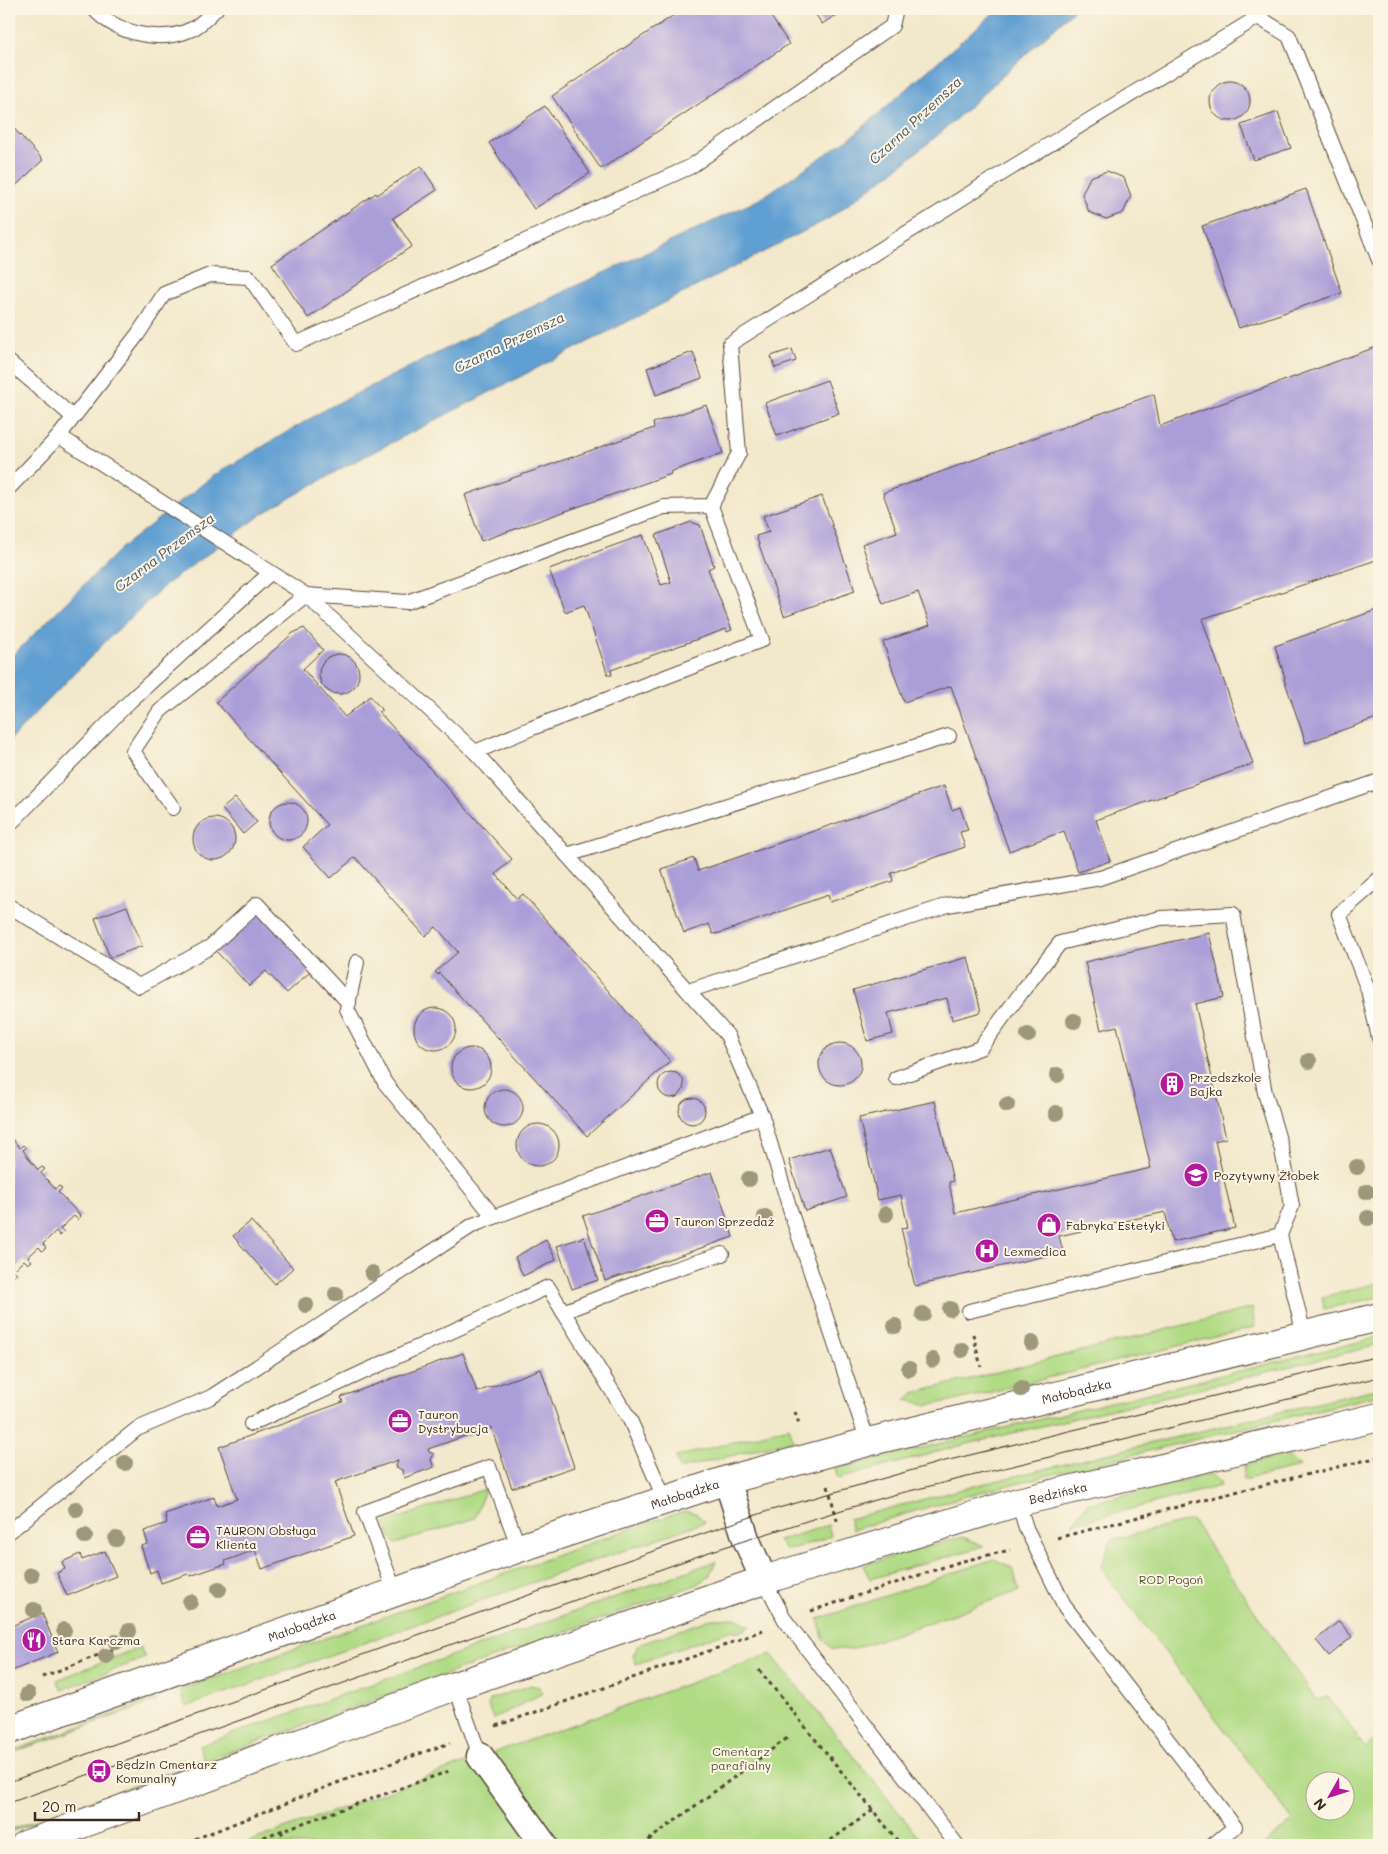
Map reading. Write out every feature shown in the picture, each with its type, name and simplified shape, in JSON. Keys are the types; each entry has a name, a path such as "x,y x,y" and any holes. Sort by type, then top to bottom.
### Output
{"street":[{"name":"Małobądzka","path":"9,1730 519,1548 727,1480 868,1442 1379,1318"},
{"name":"Będzińska","path":"753,1583 1018,1502 1379,1417"},
{"path":"25,1845 455,1686 753,1583 746,1539 727,1480"},
{"path":"482,1759 544,1845"}],"lane":[{"path":"94,9 118,27 140,33 166,36 193,29 216,9"},
{"path":"9,488 59,436 138,334 164,294 210,275 249,278 296,344 690,167 892,26 896,9"},
{"path":"475,752 532,728 762,640 711,506 739,452 730,344 988,182 1258,17 1289,36 1379,260"},
{"path":"9,362 73,417"},
{"path":"59,436 306,595 475,752 727,1034 762,1116 792,1216 868,1442"},
{"path":"173,808 133,750 160,711 306,595 407,602 664,507 711,506"},
{"path":"9,825 130,701 270,573"},
{"path":"567,855 948,736"},
{"path":"688,991 948,905 1100,878 1379,782"},
{"path":"1379,879 1339,914 1368,990 1379,1038"},
{"path":"9,906 139,986 210,947 257,904 349,1003"},
{"path":"896,1078 980,1048 1060,943 1162,918 1234,914 1265,1093 1282,1150 1292,1206 1280,1234 1304,1335"},
{"path":"357,962 347,1009 385,1083 494,1217"},
{"path":"9,1532 137,1428 211,1397 473,1225 762,1116"},
{"path":"969,1311 1280,1234"},
{"path":"564,1312 659,1274 722,1254"},
{"path":"251,1424 548,1287 630,1420 665,1500"},
{"path":"395,1592 365,1512 489,1467 519,1548"},
{"path":"1018,1502 1026,1528 1065,1607 1235,1827 1213,1845"},
{"path":"753,1583 785,1620 957,1845"},
{"path":"455,1686 482,1759"}],"path":[{"path":"969,1311 981,1368"},
{"path":"795,1412 800,1429"},
{"path":"817,1609 959,1562 1035,1545 1235,1492 1379,1457"},
{"path":"826,1478 839,1526"},
{"path":"42,1677 124,1645"},
{"path":"759,1670 901,1845"},
{"path":"642,1845 790,1736"},
{"path":"241,1845 482,1759"},
{"path":"824,1845 873,1810"},
{"path":"281,1831 287,1845"}],"green space":[{"path":"1379,1283 1379,1297 1324,1309 1322,1297"},
{"path":"1252,1308 1255,1327 1248,1329 962,1399 929,1405 906,1400 914,1393"},
{"path":"1379,1337 1379,1345 963,1445 838,1479 835,1469"},
{"path":"1379,1388 1379,1395 972,1494 852,1530 849,1519 966,1488"},
{"path":"789,1427 793,1440 679,1469 676,1457"},
{"path":"1286,1455 1300,1467 1243,1480 1244,1465"},
{"path":"1210,1474 1220,1482 1220,1486 1072,1524 1087,1504"},
{"path":"485,1489 475,1518 395,1544 384,1523"},
{"path":"684,1511 696,1513 705,1522 483,1599 186,1707 180,1690"},
{"name":"ROD Pogoń","path":"1192,1520 1316,1700 1328,1697 1365,1747 1379,1735 1379,1845 1264,1845 1293,1820 1101,1568 1111,1540"},
{"path":"828,1525 831,1536 795,1549 785,1549 778,1541"},
{"path":"963,1537 984,1546 870,1579 863,1565 953,1539"},
{"path":"994,1559 1013,1568 1019,1591 853,1649 832,1649 824,1640 818,1619"},
{"path":"716,1561 709,1576 696,1585 204,1761 199,1746"},
{"path":"735,1618 751,1626 739,1632 732,1630 636,1664 633,1656 638,1645 711,1619"},
{"path":"140,1647 145,1658 62,1690 57,1680"},
{"name":"Cmentarz parafialny","path":"771,1654 925,1845 240,1845 504,1749"},
{"path":"531,1685 539,1687 543,1693 493,1719 488,1705 491,1699"},
{"path":"156,1699 157,1701 9,1754 9,1752"},
{"path":"181,1768 182,1770 9,1832 9,1830"}],"water":[{"name":"Czarna Przemsza","path":"998,9 1075,9 943,131 894,171 828,219 344,467 264,513 165,585 108,639 9,741 9,659 120,549 213,476 326,409 487,328 760,199 854,135"}],"building":[{"path":"683,9 766,9 789,44 601,169 552,96"},
{"path":"812,9 845,9 822,24"},
{"path":"1230,81 1244,87 1250,101 1244,115 1230,121 1216,115 1210,101 1216,87"},
{"path":"545,106 590,173 534,209 489,143"},
{"path":"1278,112 1291,148 1254,160 1241,125"},
{"path":"9,123 43,160 9,192"},
{"path":"421,166 437,190 393,218 412,246 308,318 272,264 376,193 377,195"},
{"path":"1107,171 1124,178 1131,196 1123,213 1106,219 1089,212 1082,194 1090,177"},
{"path":"1306,189 1342,293 1239,328 1202,226"},
{"path":"1376,347 1379,355 1379,559 1202,619 1253,764 1096,820 1110,861 1078,872 1064,831 1009,851 951,686 904,702 883,642 930,625 918,592 883,604 862,544 897,532 883,493 1154,394 1160,426"},
{"path":"792,349 796,361 775,368 771,356"},
{"path":"693,352 702,378 656,395 647,368"},
{"path":"827,380 839,413 777,436 765,403"},
{"path":"706,405 723,453 670,472 671,474 481,541 465,495 654,428 653,423"},
{"path":"822,496 855,591 784,616 756,536 769,532 763,516"},
{"path":"691,522 700,525 714,566 708,569 732,630 727,632 726,629 611,670 612,675 608,675 584,605 565,612 549,569 643,535 661,585 671,582 656,535"},
{"path":"1379,609 1379,717 1306,743 1275,646"},
{"path":"304,628 323,650 303,669 345,717 370,696 382,710 379,712 512,859 496,874 517,899 523,894 670,1061 587,1136 439,973 438,975 435,972 458,952 436,927 425,936 355,857 331,878 303,847 327,825 216,702 293,633"},
{"path":"343,654 350,657 356,663 359,674 358,682 350,691 343,694 335,694 328,691 320,682 319,670 322,663 331,655"},
{"path":"944,786 952,810 960,807 968,830 960,832 965,847 891,873 893,881 830,902 828,895 720,933 713,934 709,924 684,933 661,869 694,858 698,871"},
{"path":"235,798 257,822 243,834 222,809"},
{"path":"288,802 301,808 307,821 301,834 288,840 275,834 269,821 275,808"},
{"path":"214,818 229,824 235,839 229,854 214,860 199,854 193,839 199,824"},
{"path":"127,906 142,946 110,958 95,918"},
{"path":"256,909 313,969 287,993 266,971 249,986 214,949"},
{"path":"1209,933 1224,997 1195,1004 1226,1138 1215,1141 1235,1228 1172,1242 1165,1212 1059,1236 1063,1252 915,1286 901,1228 908,1227 901,1195 878,1200 859,1118 935,1101 953,1181 949,1182 955,1213 1151,1168 1117,1026 1101,1030 1085,962"},
{"path":"968,957 981,1012 952,1020 947,998 888,1013 893,1034 867,1041 853,990"},
{"path":"431,1008 439,1008 450,1014 456,1029 450,1044 439,1050 431,1050 420,1044 414,1033 414,1025 420,1014"},
{"path":"840,1043 855,1049 861,1064 855,1079 840,1085 825,1079 819,1064 825,1049"},
{"path":"471,1048 482,1051 488,1057 491,1068 488,1079 482,1085 471,1088 460,1085 454,1079 451,1068 454,1057 460,1051"},
{"path":"671,1072 680,1076 684,1085 680,1094 671,1098 662,1094 658,1085 662,1076"},
{"path":"504,1089 518,1094 523,1108 518,1122 504,1127 490,1122 485,1108 490,1094"},
{"path":"692,1098 701,1102 705,1111 701,1120 692,1124 683,1120 679,1111 683,1102"},
{"path":"542,1124 550,1127 556,1133 559,1145 556,1157 550,1163 534,1166 526,1163 520,1157 517,1141 520,1133 526,1127"},
{"path":"9,1135 20,1148 23,1145 26,1148 23,1150 38,1170 42,1167 45,1169 41,1173 55,1189 59,1186 62,1188 58,1192 81,1216 78,1220 74,1216 60,1229 64,1232 60,1236 56,1231 43,1244 46,1248 42,1251 39,1247 28,1257 32,1261 28,1264 24,1260 14,1270 17,1274 13,1277 10,1272 9,1274"},
{"path":"830,1147 847,1197 805,1211 789,1160"},
{"name":"Tauron Sprzedaż","path":"712,1172 733,1237 605,1281 583,1216"},
{"path":"251,1221 293,1268 275,1284 233,1236"},
{"path":"584,1237 598,1280 572,1289 557,1246"},
{"path":"546,1240 556,1260 523,1276 515,1257"},
{"path":"463,1353 477,1392 541,1369 574,1467 512,1488 491,1427 428,1449 429,1452 434,1454 431,1460 434,1467 404,1478 402,1470 396,1467 398,1460 335,1482 354,1536 262,1569 255,1550 225,1561 226,1564 161,1583 157,1570 150,1573 141,1546 148,1544 144,1531 167,1523 165,1514 214,1497 217,1506 237,1499 219,1447 343,1402 341,1397"},
{"path":"105,1551 116,1576 67,1596 57,1573 65,1569 62,1562 80,1554 82,1560"},
{"path":"42,1613 58,1652 9,1672 9,1627"},
{"path":"1339,1621 1352,1637 1329,1656 1316,1640"}],"tram line":[{"path":"9,1782 768,1511 941,1462 1379,1356"},
{"path":"9,1803 712,1551 835,1512 893,1495 1379,1377"}],"place":[{"name":"Przedszkole Bajka","path":"1172,1084"},
{"name":"Pozytywny Żłobek","path":"1196,1175"},
{"name":"Tauron Sprzedaż","path":"657,1221"},
{"name":"Fabryka Estetyki","path":"1049,1225"},
{"name":"Lexmedica","path":"987,1251"},
{"name":"Tauron Dystrybucja","path":"400,1421"},
{"name":"TAURON Obsługa Klienta","path":"198,1537"},
{"name":"Stara Karczma","path":"34,1640"},
{"name":"Będzin Cmentarz Komunalny","path":"99,1771"}]}
